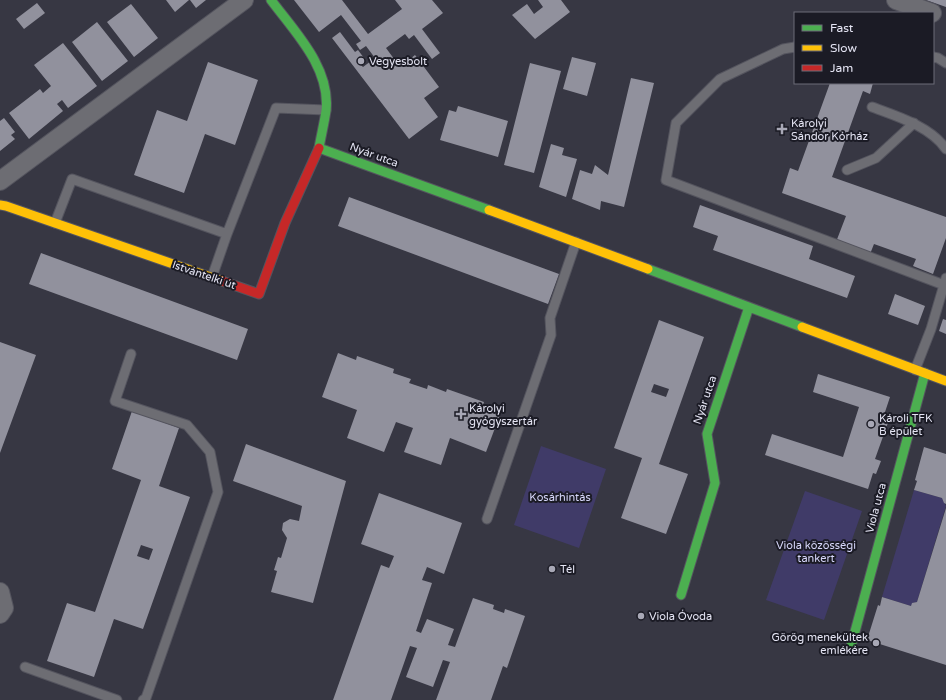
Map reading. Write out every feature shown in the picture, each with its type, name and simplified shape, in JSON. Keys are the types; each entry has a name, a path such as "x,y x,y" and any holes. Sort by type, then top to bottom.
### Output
{"street":[{"path":"0,181 244,0"},
{"path":"271,0 311,52 324,83 326,110 319,148"},
{"path":"896,0 929,12"},
{"path":"934,14 946,18"},
{"name":"Nyár utca","path":"319,148 576,242 946,381"},
{"name":"Istvántelki út","path":"0,206 6,206 259,294 285,223 319,148"},
{"name":"Nyár utca","path":"681,595 715,483 707,434 749,307"},
{"name":"Viola utca","path":"850,650 925,373"},
{"path":"0,592 4,608 0,614"}],"lane":[{"path":"794,47 783,49 720,79 676,123 666,180 945,282 931,329 915,370"},
{"path":"934,57 946,63"},
{"path":"872,107 914,123 941,142 946,148"},
{"path":"212,278 227,234 276,108 326,110"},
{"path":"847,170 876,158 914,123"},
{"path":"55,223 72,179 227,234"},
{"path":"487,519 551,335 550,318 576,242"},
{"path":"131,354 115,401 187,425 210,452 218,492 146,698 143,700"},
{"path":"26,667 117,700"}],"green space":[{"name":"Kosárhintás","path":"541,446 606,469 579,548 514,525"},
{"path":"914,490 942,498 946,506 917,602 913,603 911,606 882,597"},
{"name":"Viola közösségi tankert","path":"805,491 862,511 824,620 766,600"}],"building":[{"path":"166,0 189,0 175,12"},
{"path":"190,0 206,0 196,8"},
{"path":"294,0 342,0 368,34 402,9 395,0 432,0 443,13 422,29 440,53 432,59 414,35 409,39 405,34 386,48 400,67 415,55 439,87 424,98 438,117 409,139 332,38 340,32 355,52 358,50 364,58 358,62 363,67 375,58 366,46 360,50 356,44 361,41 341,15 319,32"},
{"path":"538,0 561,0 570,12 535,39 512,15 527,4 534,14 543,7"},
{"path":"926,0 946,0 946,7"},
{"path":"37,3 45,13 24,29 16,19"},
{"path":"131,4 158,38 134,57 107,22"},
{"path":"97,22 128,61 102,81 72,42"},
{"path":"63,43 97,86 68,108 62,100 57,104 63,111 29,139 9,113 40,89 43,93 51,86 34,65"},
{"path":"572,57 596,63 587,96 563,89"},
{"path":"208,62 258,80 235,145 205,134 184,193 134,175 157,110 187,121"},
{"path":"530,63 561,71 534,173 504,165"},
{"path":"631,78 654,83 624,207 601,201 600,210 572,199 580,170 592,174 595,165 608,175"},
{"path":"830,84 873,84 870,94 863,91 832,177 946,217 946,238 933,274 913,266 916,259 874,244 870,254 836,242 846,216 782,193 790,168 798,171"},
{"path":"458,106 508,121 498,157 440,140 449,110 456,112"},
{"path":"4,118 15,132 11,135 15,139 0,151 0,121"},
{"path":"551,144 564,148 562,155 577,159 566,197 539,187"},
{"path":"349,197 559,274 548,304 338,226"},
{"path":"700,205 813,246 809,259 855,276 847,298 713,250 718,236 693,227"},
{"path":"41,253 248,329 237,360 29,284"},
{"path":"895,294 925,306 918,325 888,314"},
{"path":"943,319 946,320 946,334 939,331"},
{"path":"659,320 704,337 659,464 688,474 666,534 621,518 642,458 614,448","holes":["654,384 669,389 666,397 651,392"]},
{"path":"0,342 36,355 0,453"},
{"path":"338,353 356,360 357,356 394,369 393,373 411,379 409,383 427,389 428,385 446,392 447,389 484,402 483,405 501,412 486,452 450,438 441,465 404,452 413,428 396,422 384,452 347,438 357,410 322,397"},
{"name":"Károli TFK B épület","path":"818,374 890,397 884,415 890,417 875,459 881,461 876,474 873,473 868,489 765,455 772,434 843,457 859,407 813,392"},
{"path":"132,411 179,428 159,486 190,497 143,629 114,619 94,677 47,661 67,603 95,612 141,480 112,469","holes":["141,545 153,549 149,560 137,556"]},
{"path":"246,444 346,481 313,603 271,592 277,571 274,570 278,557 281,558 287,538 282,530 283,523 290,519 299,521 302,506 233,481"},
{"path":"924,447 946,454 946,504 942,498 914,490 917,481 915,480"},
{"path":"379,493 462,523 444,574 427,567 422,580 432,583 416,631 421,633 427,619 454,629 448,645 455,647 473,598 494,605 493,609 504,613 505,609 525,616 507,668 503,666 491,700 436,700 450,662 443,660 433,687 406,677 417,648 410,646 391,700 333,700 381,565 389,568 394,556 361,544"},
{"path":"946,508 946,665 867,640 882,597 911,606 912,603 917,602"}],"traffic: fast":[{"path":"271,0 309,51 323,80 326,95 326,111 319,148 489,210"},
{"path":"648,269 802,327"},
{"path":"681,595 715,483 707,434 749,307"},
{"path":"850,650 925,373"}],"traffic: slow":[{"path":"0,205 222,281"},
{"path":"489,210 648,269"},
{"path":"802,327 946,381"}],"traffic: jam":[{"path":"222,281 259,294 285,223 319,148"}],"place":[{"name":"Vegyesbolt","path":"361,61"},
{"name":"Károlyi Sándor Kórház","path":"782,129"},
{"name":"Károlyi gyógyszertár","path":"461,414"},
{"name":"Károli TFK B épület","path":"871,424"},
{"name":"Tél","path":"552,569"},
{"name":"Viola Óvoda","path":"641,616"},
{"name":"Görög menekültek emlékére","path":"876,643"}]}
